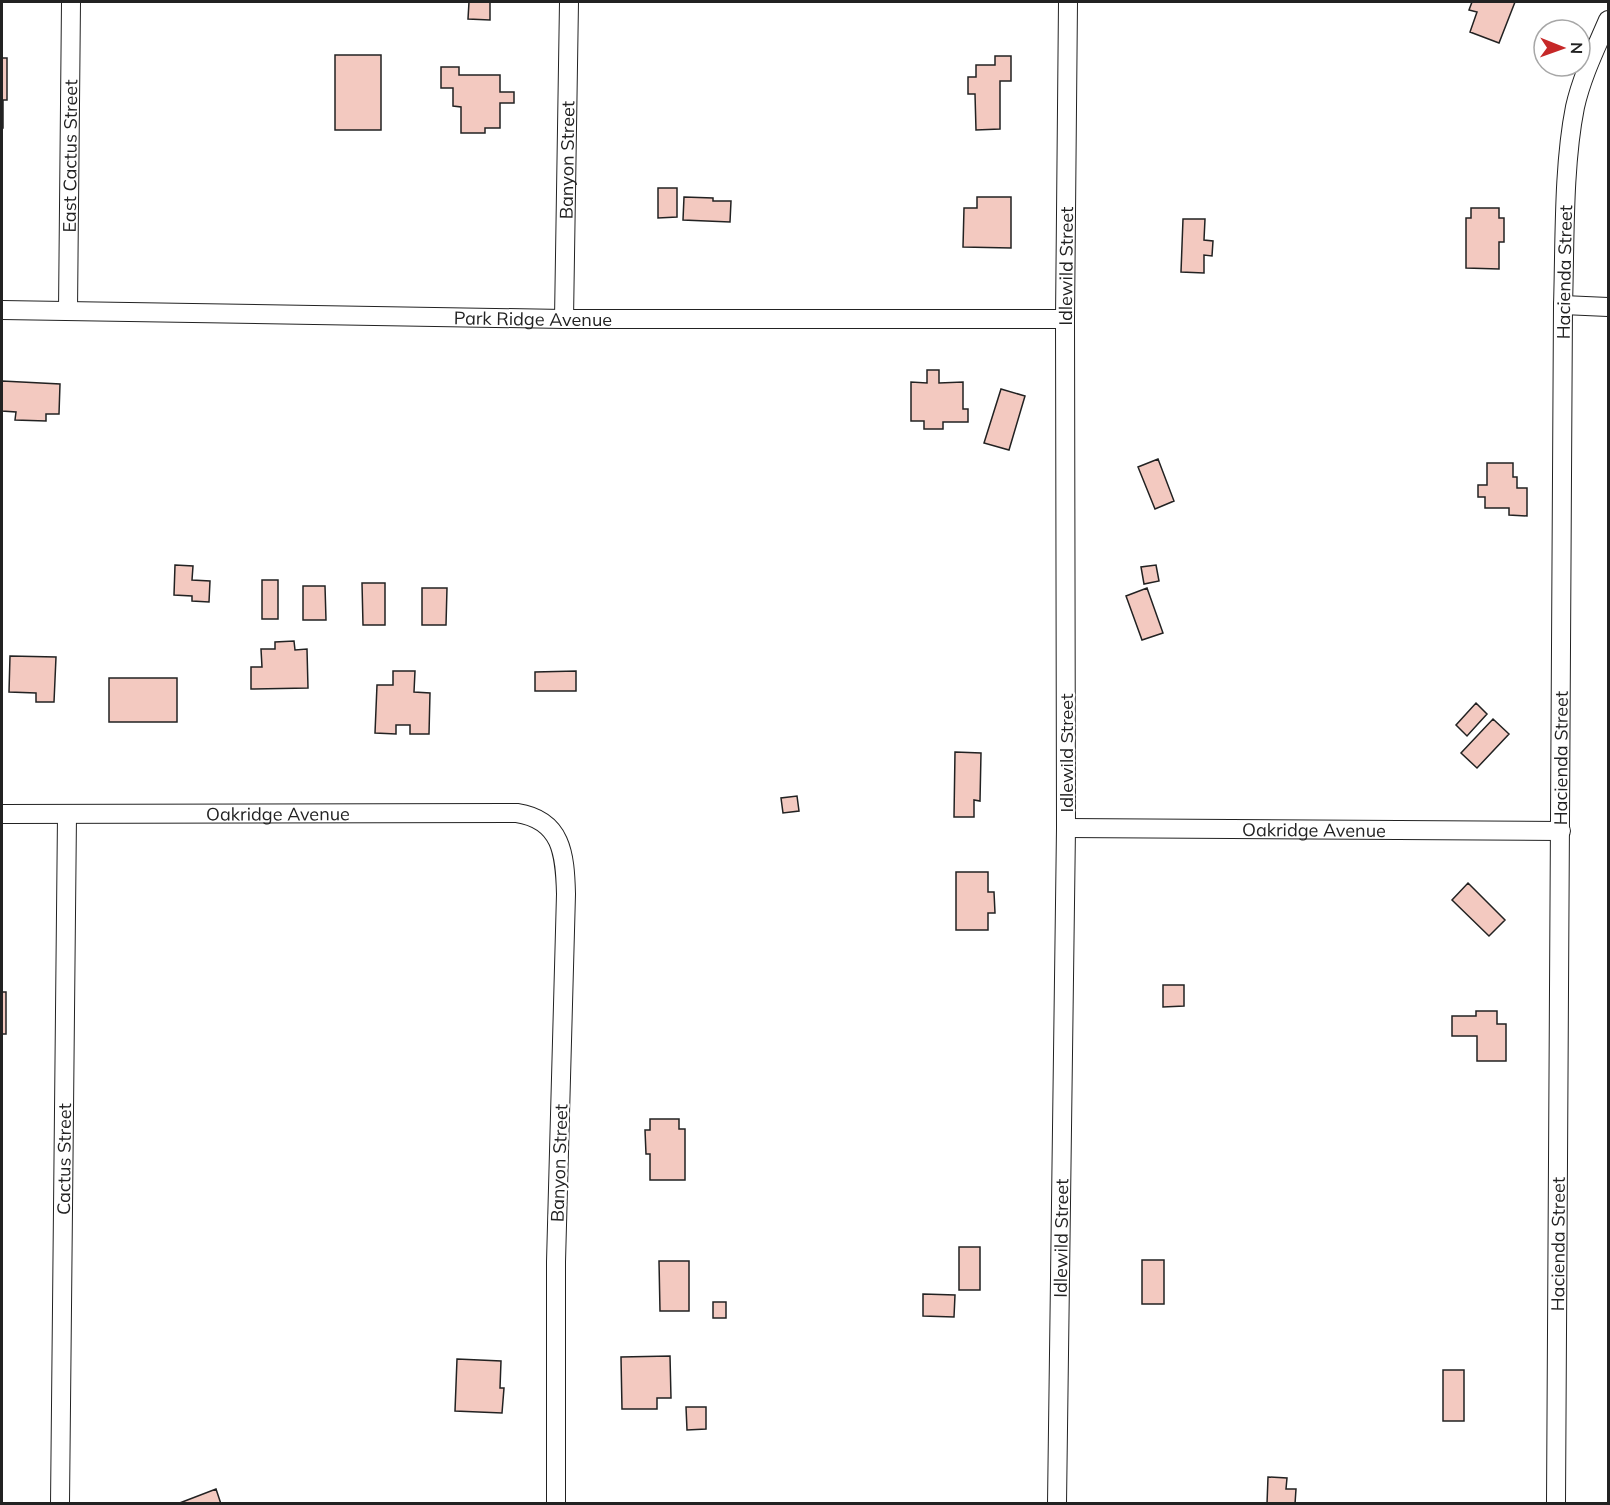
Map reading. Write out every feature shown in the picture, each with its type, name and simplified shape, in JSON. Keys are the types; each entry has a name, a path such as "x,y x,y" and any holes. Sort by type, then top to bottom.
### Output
{"street":[{"name":"East Cactus Street","path":"69,310 71,2"},
{"name":"Banyon Street","path":"564,319 569,2"},
{"name":"Idlewild Street","path":"1057,1503 1066,828 1065,319 1068,2"},
{"name":"Hacienda Street","path":"1556,1503 1563,305 1568,166 1575,107 1587,67 1608,20"},
{"path":"1563,305 1608,307"},
{"name":"Park Ridge Avenue","path":"2,310 564,319 1065,319"},
{"name":"Oakridge Avenue","path":"2,814 517,813 533,815 550,826"},
{"name":"Cactus Street","path":"60,1503 67,815"},
{"name":"Banyon Street","path":"550,826 562,847 567,894 556,1262 556,1503"},
{"name":"Oakridge Avenue","path":"1066,828 1561,831"}],"building":[{"path":"469,2 490,2 490,20 468,19"},
{"path":"1472,2 1515,2 1499,43 1470,32 1477,12 1469,10"},
{"path":"335,55 381,55 381,130 335,130"},
{"path":"995,56 1011,56 1011,81 1000,81 1000,129 976,130 975,94 968,94 968,77 976,77 976,65 995,65"},
{"path":"2,58 7,58 7,100 3,100 3,128 2,128"},
{"path":"441,67 459,67 459,75 500,75 500,92 514,92 514,103 500,103 500,128 485,128 485,133 461,133 461,107 453,106 453,88 441,88"},
{"path":"658,188 677,188 677,217 658,218"},
{"path":"684,197 731,201 730,222 683,220"},
{"path":"977,197 1011,197 1011,248 963,247 964,208 977,208"},
{"path":"1471,208 1499,208 1499,218 1504,218 1504,242 1499,242 1499,269 1466,268 1466,218 1471,218"},
{"path":"1183,219 1205,219 1204,240 1213,241 1212,256 1204,255 1204,273 1181,272"},
{"path":"927,370 939,370 939,383 963,382 963,409 968,409 968,422 943,422 943,429 924,429 924,421 911,421 911,382 927,383"},
{"path":"2,381 60,384 59,414 46,414 46,421 15,420 16,412 2,411"},
{"path":"1001,389 1025,396 1009,450 984,443"},
{"path":"1158,459 1174,501 1155,509 1138,467"},
{"path":"1487,463 1513,463 1513,477 1517,477 1517,488 1527,488 1527,516 1509,515 1509,508 1485,508 1485,497 1478,497 1478,485 1487,485"},
{"path":"175,565 193,566 192,580 210,581 209,602 192,601 192,596 174,595"},
{"path":"1156,565 1159,581 1144,584 1141,567"},
{"path":"262,580 278,580 278,619 262,619"},
{"path":"362,583 385,583 385,625 363,625"},
{"path":"303,586 325,586 326,620 303,620"},
{"path":"422,588 447,588 446,625 422,625"},
{"path":"1147,588 1163,633 1142,640 1126,596"},
{"path":"294,641 295,650 307,649 308,688 251,689 251,667 262,667 261,649 275,649 275,642"},
{"path":"10,656 56,657 54,702 36,702 36,693 9,692"},
{"path":"393,671 415,671 414,692 430,693 429,734 410,734 410,725 396,725 396,734 375,733 377,685 393,685"},
{"path":"576,671 576,691 535,691 535,672"},
{"path":"109,678 177,678 177,722 109,722"},
{"path":"1476,703 1487,714 1467,736 1456,725"},
{"path":"1493,719 1509,734 1477,768 1461,753"},
{"path":"955,752 981,753 980,801 974,800 974,817 954,817"},
{"path":"797,796 799,811 783,813 781,798"},
{"path":"956,872 988,872 988,892 994,892 995,913 988,913 988,930 956,930"},
{"path":"1468,883 1505,920 1489,936 1452,900"},
{"path":"1163,985 1184,985 1184,1006 1163,1007"},
{"path":"2,992 6,992 6,1034 2,1034"},
{"path":"1476,1011 1497,1011 1497,1024 1506,1024 1506,1061 1477,1061 1477,1036 1452,1036 1452,1016 1476,1016"},
{"path":"650,1119 679,1119 679,1129 685,1129 685,1180 650,1180 650,1154 646,1154 645,1130 650,1130"},
{"path":"959,1247 980,1247 980,1290 959,1290"},
{"path":"1142,1260 1164,1260 1164,1304 1142,1304"},
{"path":"659,1261 689,1261 689,1311 660,1311"},
{"path":"923,1294 955,1295 954,1317 923,1316"},
{"path":"713,1302 726,1302 726,1318 713,1318"},
{"path":"670,1356 671,1398 657,1398 657,1409 622,1409 621,1357"},
{"path":"457,1359 501,1361 500,1388 504,1388 502,1413 455,1411"},
{"path":"1443,1370 1464,1370 1464,1421 1443,1421"},
{"path":"686,1407 706,1407 706,1429 687,1430"},
{"path":"1268,1477 1287,1478 1286,1489 1296,1489 1295,1504 1267,1504"},
{"path":"216,1489 221,1504 177,1504"}]}
